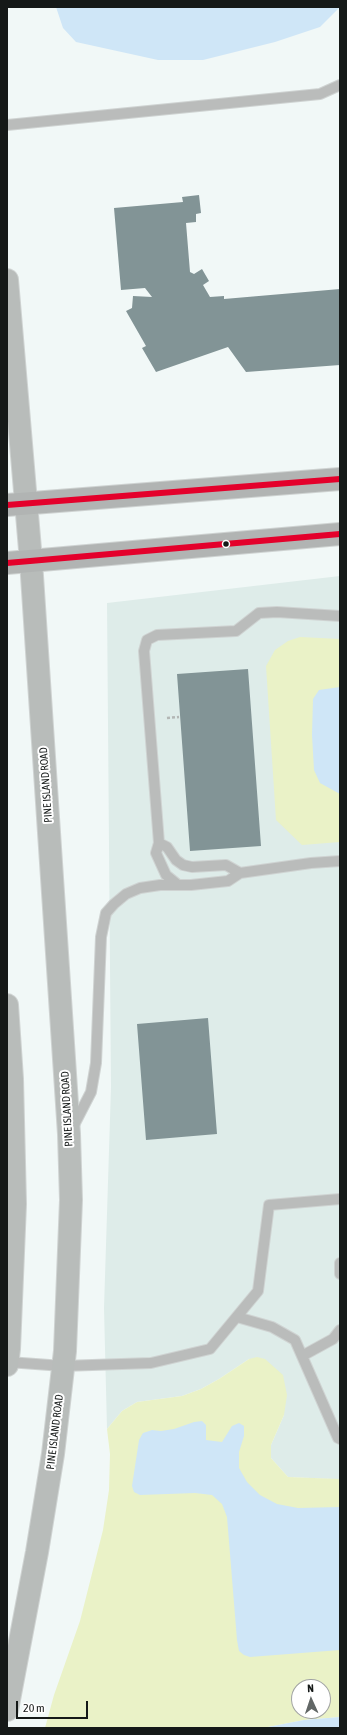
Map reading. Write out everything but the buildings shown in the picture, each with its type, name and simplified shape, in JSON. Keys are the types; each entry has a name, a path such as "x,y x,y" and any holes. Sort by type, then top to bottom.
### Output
{"main road":[{"name":"PINE ISLAND ROAD","path":"7,280 16,505 31,561 69,1134 71,1200 63,1366 52,1454 37,1552 7,1710"},
{"path":"16,505 340,479"},
{"path":"7,563 340,534"},
{"path":"7,1005 12,1079 15,1204 9,1349 7,1365"}],"lane":[{"path":"7,125 320,94 340,85"},
{"path":"177,884 166,875 156,853 159,843 144,651 147,640 157,636 236,631 259,613 277,612 340,616"},
{"path":"159,843 166,846 176,860 183,865 192,867 226,865 240,873"},
{"path":"69,1134 91,1092 96,1063 101,937 106,913 114,904 126,894 140,888 160,884 191,885 228,881 240,873 311,863 340,861"},
{"path":"8,1362 63,1366 151,1363 210,1349 258,1291 269,1204 340,1198"},
{"path":"340,1263 340,1274"},
{"path":"237,1317 272,1326 295,1340 338,1438 340,1439"},
{"path":"302,1356 334,1338 340,1330"}],"path":[{"path":"160,718 179,717"}],"shaded area":[{"path":"340,576 340,1479 332,1479 288,1477 271,1458 271,1445 284,1415 249,1359 201,1389 182,1396 137,1402 122,1411 107,1429 104,1308 111,1087 107,603"}],"green space":[{"path":"300,637 340,639 340,842 302,845 276,820 266,666 275,650 288,641"},
{"path":"257,1357 265,1359 283,1375 287,1395 284,1415 271,1445 271,1458 288,1477 340,1479 340,1717 331,1718 331,1679 291,1679 291,1719 316,1719 263,1728 45,1728 54,1695 80,1621 103,1530 109,1490 110,1454 107,1429 122,1411 137,1402 182,1396 201,1389 249,1359"}],"water":[{"path":"56,7 340,7 320,27 275,42 203,60 158,60 76,42 63,28"},
{"path":"340,687 340,794 320,783 314,770 312,735 313,699 319,690"},
{"path":"202,1421 206,1425 206,1440 222,1442 232,1426 239,1423 244,1426 244,1436 239,1452 239,1468 247,1482 260,1495 277,1504 298,1508 340,1507 340,1650 250,1657 244,1655 239,1651 237,1640 227,1517 222,1504 212,1495 195,1493 140,1495 134,1492 132,1486 139,1440 143,1433 152,1430 161,1431 174,1429 194,1422"},
{"path":"340,1717 340,1728 263,1728 304,1720 331,1719 331,1718"}],"transit line":[{"path":"7,505 340,479"},
{"path":"7,563 340,534"}]}
